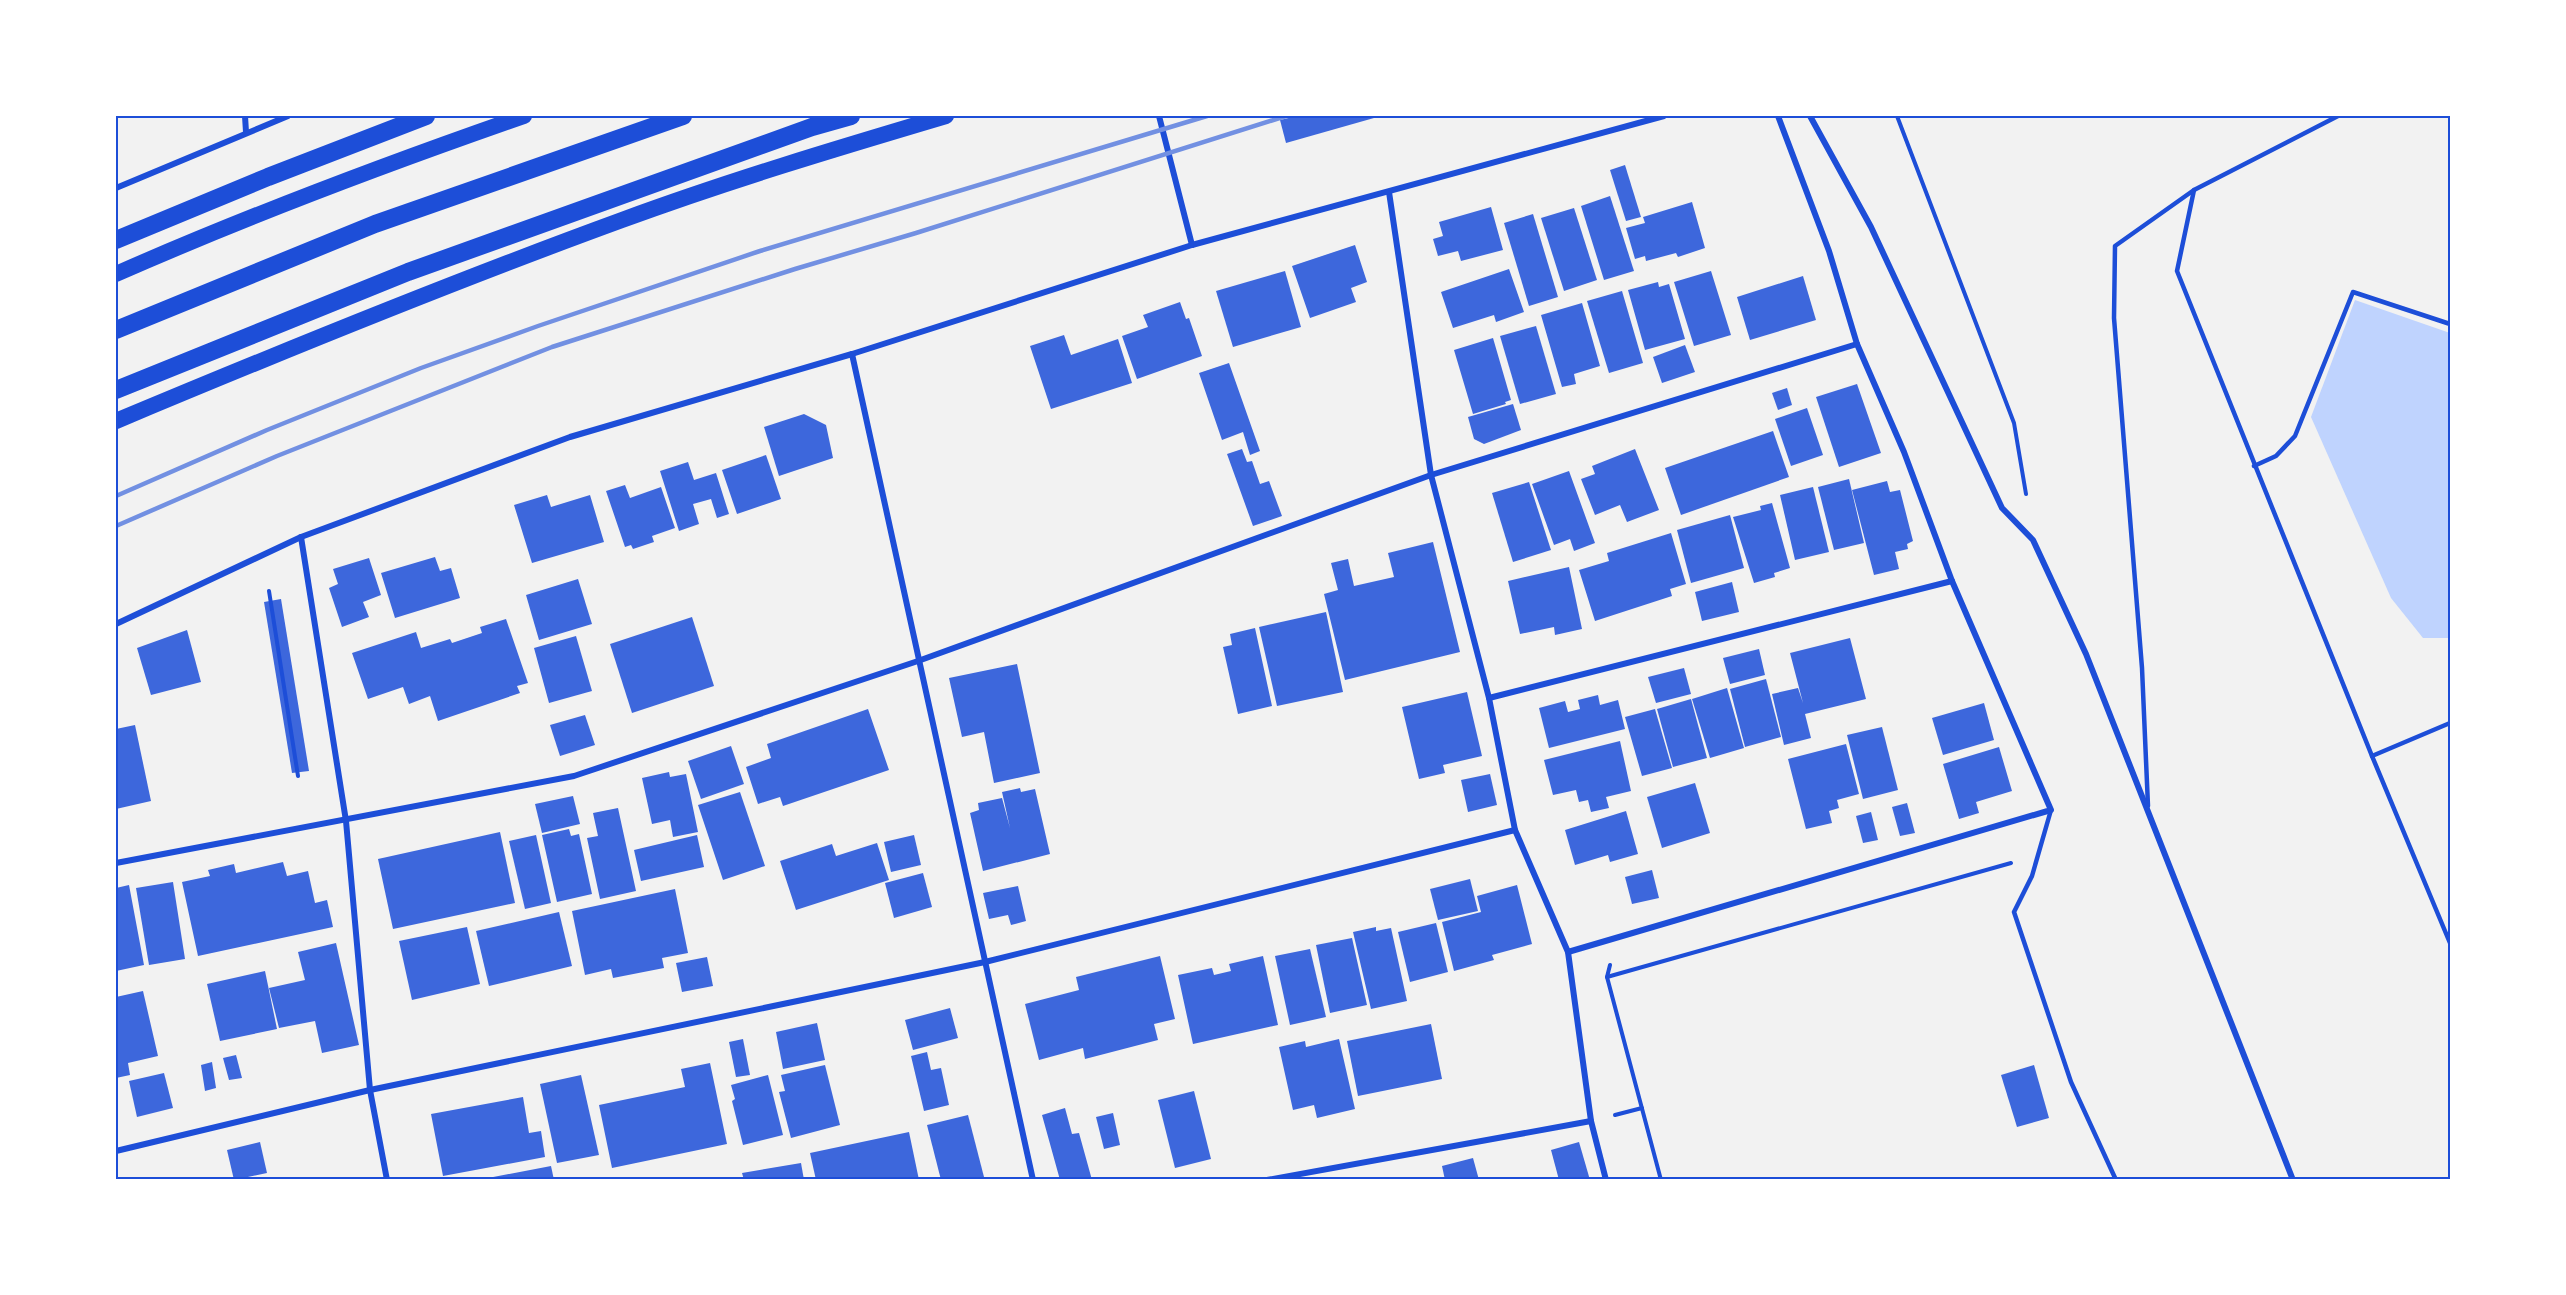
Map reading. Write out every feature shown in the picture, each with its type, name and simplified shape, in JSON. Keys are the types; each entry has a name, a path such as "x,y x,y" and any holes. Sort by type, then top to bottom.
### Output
{"highway":[{"path":"116,240 268,177 426,116"},
{"path":"116,274 194,240 380,166 524,116"},
{"path":"116,330 375,224 682,116"},
{"path":"116,390 408,272 850,116"},
{"path":"116,421 272,356 624,219 837,148 946,116"}],"street":[{"path":"245,116 246,132"},
{"path":"116,188 288,116"},
{"path":"1159,116 1192,245"},
{"path":"116,624 301,537 570,436 852,354 1192,245 1664,116"},
{"path":"1568,952 2051,810 1952,581 1904,452 1857,344 1826,240 1778,116"},
{"path":"1810,116 1871,227 2002,508 2033,540 2086,654 2293,1179"},
{"path":"1389,192 1431,475 1489,699 1515,830 1568,952 1591,1121 1606,1179"},
{"path":"116,863 574,776 918,661 1431,475 1857,344"},
{"path":"852,354 1034,1179"},
{"path":"301,537 346,821 370,1090 387,1179"},
{"path":"1489,699 1952,581"},
{"path":"116,1151 370,1090 985,962 1515,830"},
{"path":"1268,1179 1591,1121"}],"lane":[{"path":"2148,812 2142,668 2114,318 2115,246 2194,190 2338,116"},
{"path":"2194,190 2177,271 2372,756 2451,943"},
{"path":"2254,466 2276,456 2295,436 2354,292 2451,324"},
{"path":"2372,756 2451,723"},
{"path":"2051,810 2032,876 2014,912 2071,1082 2116,1179"}],"path":[{"path":"1897,116 2014,423 2033,540"},
{"path":"269,591 298,776"},
{"path":"1607,977 2039,855"},
{"path":"1616,938 1607,977 1661,1179"}],"water":[{"path":"2355,300 2450,333 2450,638 2423,638 2391,598 2311,417"}],"building":[{"path":"1297,116 1381,116 1286,143 1280,120"},
{"path":"1625,165 1641,217 1626,221 1610,170"},
{"path":"1610,196 1634,271 1604,280 1581,206"},
{"path":"1692,202 1705,248 1678,257 1676,253 1646,261 1645,256 1635,259 1626,228 1645,223 1643,217"},
{"path":"1491,207 1503,250 1461,261 1458,251 1438,256 1433,239 1443,236 1439,222"},
{"path":"1574,208 1597,280 1564,291 1541,218"},
{"path":"1533,214 1558,297 1529,306 1504,223"},
{"path":"1355,245 1367,282 1351,288 1356,302 1310,318 1292,266"},
{"path":"1509,269 1524,312 1496,322 1494,315 1453,328 1441,292"},
{"path":"1285,271 1301,327 1233,347 1216,291"},
{"path":"1711,271 1731,335 1694,346 1674,282"},
{"path":"1803,276 1816,320 1750,340 1737,297"},
{"path":"1658,282 1659,287 1669,284 1685,339 1645,350 1628,290"},
{"path":"1622,291 1643,363 1609,373 1587,301"},
{"path":"1180,302 1186,319 1189,318 1202,356 1137,379 1122,336 1148,327 1143,315"},
{"path":"1582,303 1600,366 1574,374 1576,384 1562,387 1541,315"},
{"path":"1536,326 1556,394 1520,404 1500,336"},
{"path":"1064,335 1071,355 1118,339 1132,383 1051,409 1030,346"},
{"path":"1493,338 1511,400 1505,402 1506,404 1473,414 1454,350"},
{"path":"1685,345 1695,372 1662,383 1653,357"},
{"path":"1229,363 1260,451 1250,455 1243,432 1222,440 1199,373"},
{"path":"1857,384 1881,453 1839,467 1816,397"},
{"path":"1787,388 1792,405 1778,410 1772,393"},
{"path":"1513,404 1521,430 1484,444 1474,439 1468,417"},
{"path":"1807,408 1823,455 1791,466 1775,419"},
{"path":"804,414 826,425 833,458 779,476 764,427"},
{"path":"1773,431 1789,477 1681,515 1665,468"},
{"path":"1242,449 1247,462 1252,461 1260,484 1269,481 1282,516 1253,526 1227,454"},
{"path":"1635,449 1659,510 1627,522 1620,505 1595,515 1581,479 1595,474 1592,466"},
{"path":"766,455 781,499 737,514 722,470"},
{"path":"688,462 694,480 716,473 729,514 717,518 711,499 693,504 699,524 679,531 660,471"},
{"path":"1569,471 1595,543 1574,551 1570,539 1554,545 1532,484"},
{"path":"1849,479 1864,543 1834,550 1818,487"},
{"path":"1887,481 1890,492 1900,490 1913,541 1907,544 1908,549 1895,552 1899,569 1874,575 1852,490"},
{"path":"1529,482 1551,550 1513,562 1492,493"},
{"path":"625,485 630,498 661,487 675,528 652,536 654,542 633,549 631,545 625,547 606,491"},
{"path":"1813,487 1829,552 1795,560 1780,495"},
{"path":"547,495 551,507 590,495 604,542 532,563 514,505"},
{"path":"1772,503 1790,568 1774,573 1775,577 1754,583 1733,517 1761,510 1760,506"},
{"path":"1730,515 1744,568 1691,583 1677,530"},
{"path":"1671,533 1686,584 1670,589 1672,596 1595,621 1579,570 1609,561 1607,553"},
{"path":"1433,542 1460,652 1345,680 1324,594 1338,590 1331,563 1348,559 1354,586 1394,577 1388,553"},
{"path":"435,557 440,571 451,568 460,598 395,618 381,573"},
{"path":"369,558 381,595 363,602 369,617 342,627 329,588 338,584 333,569"},
{"path":"1569,567 1582,629 1555,635 1554,627 1520,634 1508,581"},
{"path":"578,579 592,624 539,640 526,595"},
{"path":"1732,582 1739,612 1702,621 1695,592"},
{"path":"281,599 309,771 292,773 264,602"},
{"path":"1326,612 1343,692 1277,706 1259,627"},
{"path":"692,617 714,686 632,713 610,644"},
{"path":"506,619 528,683 517,686 520,693 438,721 430,696 409,704 403,687 368,699 352,653 416,632 421,648 450,639 452,643 482,633 480,627"},
{"path":"1255,628 1272,706 1238,714 1223,647 1232,645 1230,634"},
{"path":"187,630 201,682 151,695 137,648"},
{"path":"576,636 592,691 549,703 534,648"},
{"path":"1850,638 1866,699 1805,714 1811,738 1784,745 1772,694 1798,688 1803,703 1790,653"},
{"path":"1759,649 1765,675 1730,684 1723,658"},
{"path":"1017,664 1040,773 994,783 984,732 962,737 949,678"},
{"path":"1684,668 1691,694 1656,703 1648,677"},
{"path":"1766,679 1781,737 1745,747 1730,689"},
{"path":"1727,688 1744,748 1710,758 1692,699"},
{"path":"1467,692 1482,756 1443,765 1445,773 1419,779 1402,707"},
{"path":"1598,695 1600,705 1618,700 1625,729 1549,748 1539,708 1565,701 1568,712 1580,709 1578,700"},
{"path":"1691,699 1707,758 1673,767 1657,709"},
{"path":"1984,703 1994,740 1943,755 1932,718"},
{"path":"868,709 889,770 783,806 780,797 758,804 746,767 771,758 767,744"},
{"path":"1655,709 1672,768 1642,776 1625,717"},
{"path":"585,715 595,745 560,756 550,725"},
{"path":"135,725 151,801 116,809 116,729"},
{"path":"1882,727 1898,790 1863,799 1847,735"},
{"path":"1620,741 1631,791 1606,797 1609,808 1591,812 1588,800 1579,802 1576,790 1553,795 1544,760"},
{"path":"1846,744 1859,794 1837,800 1839,808 1829,811 1832,823 1806,829 1788,759"},
{"path":"731,746 744,784 701,799 688,761"},
{"path":"1999,747 2012,791 1976,802 1979,813 1959,819 1943,764"},
{"path":"669,772 670,777 686,774 698,832 673,837 670,820 652,824 642,778"},
{"path":"1490,774 1497,805 1468,812 1461,780"},
{"path":"1695,783 1710,833 1662,848 1647,797"},
{"path":"1020,788 1021,792 1035,789 1050,854 983,871 970,813 979,810 978,803 1002,798 1010,828 1002,792"},
{"path":"740,792 765,866 723,880 698,805"},
{"path":"573,796 580,824 542,833 535,804"},
{"path":"1907,803 1915,833 1900,836 1892,807"},
{"path":"618,808 636,891 600,899 587,838 598,836 593,813"},
{"path":"1626,811 1638,854 1610,862 1608,855 1575,865 1565,830"},
{"path":"1871,812 1878,840 1863,843 1856,816"},
{"path":"569,829 571,836 579,834 592,894 557,902 542,835"},
{"path":"500,832 515,903 393,929 378,859"},
{"path":"536,835 551,903 525,909 509,841"},
{"path":"697,835 704,867 641,881 634,850"},
{"path":"914,835 921,865 891,872 884,842"},
{"path":"877,843 889,880 796,910 780,861 832,844 836,856"},
{"path":"283,862 287,876 308,871 315,903 327,900 333,927 198,956 182,882 210,876 208,870 234,864 236,873"},
{"path":"1652,870 1659,898 1632,904 1625,877"},
{"path":"923,873 932,907 894,918 885,883"},
{"path":"1470,879 1478,911 1438,920 1430,889"},
{"path":"173,882 185,959 149,965 136,888"},
{"path":"129,885 144,965 116,971 116,888"},
{"path":"1517,885 1532,944 1492,955 1494,960 1454,971 1442,922 1481,912 1477,896"},
{"path":"1018,886 1026,921 1011,925 1008,915 989,919 983,893"},
{"path":"675,889 688,953 662,958 664,968 613,978 611,969 585,975 572,911"},
{"path":"559,912 572,966 489,986 476,931"},
{"path":"1436,923 1448,972 1410,982 1398,932"},
{"path":"467,927 480,984 412,1000 399,941"},
{"path":"1376,927 1376,931 1391,928 1407,1001 1371,1009 1353,932"},
{"path":"1352,938 1367,1005 1330,1013 1316,945"},
{"path":"336,943 359,1045 322,1053 315,1021 279,1028 269,988 305,980 298,952"},
{"path":"1310,949 1326,1017 1290,1025 1275,956"},
{"path":"1160,956 1175,1019 1154,1024 1158,1040 1085,1059 1083,1048 1039,1060 1025,1004 1079,990 1076,977"},
{"path":"1263,956 1278,1025 1193,1044 1178,975 1212,968 1214,975 1231,971 1229,964"},
{"path":"707,957 713,986 682,992 676,963"},
{"path":"265,971 277,1029 220,1041 207,984"},
{"path":"143,991 158,1056 128,1063 130,1075 116,1078 116,997"},
{"path":"950,1008 958,1038 913,1050 905,1020"},
{"path":"817,1023 825,1060 783,1069 776,1032"},
{"path":"1431,1024 1442,1079 1358,1096 1347,1041"},
{"path":"743,1039 750,1075 736,1077 729,1042"},
{"path":"1339,1039 1355,1109 1317,1118 1314,1105 1293,1110 1279,1047 1305,1041 1306,1047"},
{"path":"927,1052 931,1070 941,1068 949,1105 924,1111 911,1056"},
{"path":"236,1055 242,1078 229,1080 223,1058"},
{"path":"212,1062 216,1088 205,1091 201,1065"},
{"path":"710,1063 727,1144 612,1168 599,1105 685,1087 681,1069"},
{"path":"825,1065 840,1125 791,1138 779,1092 785,1091 781,1075"},
{"path":"2034,1065 2049,1118 2017,1127 2001,1075"},
{"path":"164,1073 173,1108 137,1117 129,1081"},
{"path":"581,1075 599,1155 557,1163 540,1084"},
{"path":"768,1075 783,1135 743,1145 732,1101 735,1099 731,1085"},
{"path":"1194,1091 1211,1159 1175,1168 1158,1100"},
{"path":"523,1097 529,1133 541,1131 545,1157 443,1176 431,1114"},
{"path":"1065,1108 1072,1134 1079,1133 1092,1180 1060,1180 1042,1115"},
{"path":"1113,1113 1120,1145 1104,1149 1096,1117"},
{"path":"968,1115 984,1177 972,1180 941,1180 927,1125"},
{"path":"909,1132 919,1180 816,1180 810,1153"},
{"path":"260,1142 267,1173 234,1180 227,1150"},
{"path":"1579,1142 1590,1180 1559,1180 1551,1150"},
{"path":"1473,1158 1479,1180 1445,1180 1442,1166"},
{"path":"801,1163 804,1180 744,1180 742,1173"},
{"path":"551,1166 554,1180 488,1180 488,1178"}],"railway":[{"path":"116,496 267,430 421,368 538,326 760,251 1207,116"},
{"path":"116,526 277,456 552,347 1286,116"}]}
